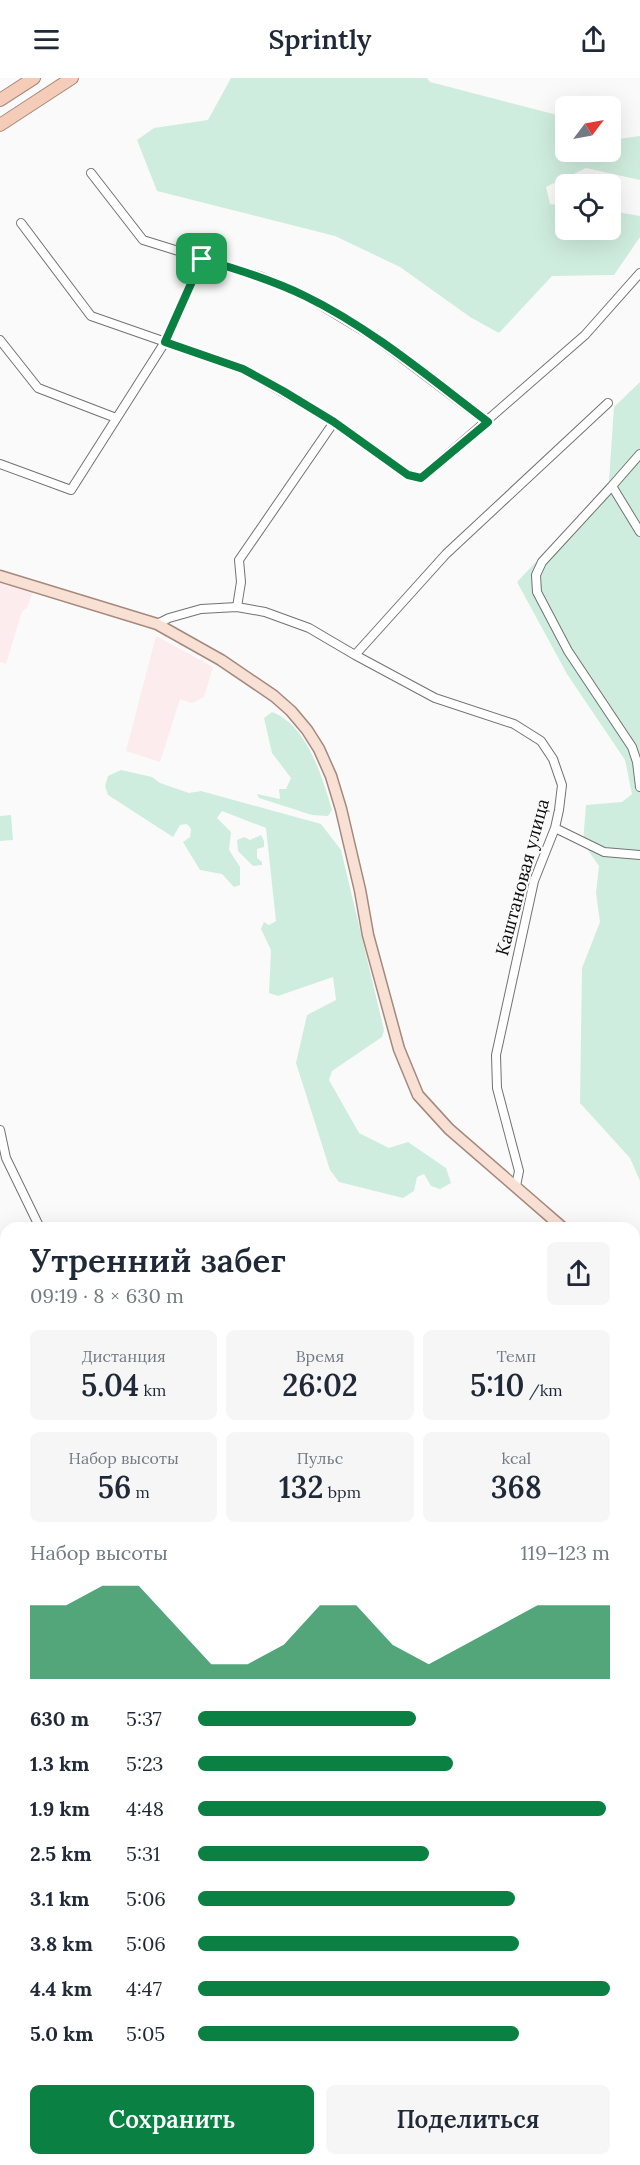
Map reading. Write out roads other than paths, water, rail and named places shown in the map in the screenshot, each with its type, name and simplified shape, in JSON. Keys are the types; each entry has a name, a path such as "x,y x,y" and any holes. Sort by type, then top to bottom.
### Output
{"highway":[{"path":"0,100 34,78"},
{"path":"0,125 72,78"}],"main road":[{"path":"0,576 157,624 221,660 274,696 291,711 319,749 331,776 341,808 368,935 399,1049 418,1095 449,1129 557,1222"}],"street":[{"path":"91,173 143,240 262,277 307,297 377,339 488,422"},
{"path":"21,223 91,316 243,369 334,422 408,475 421,478 488,422 585,335 640,273"},
{"path":"0,464 71,490 165,342 202,259"},
{"path":"0,340 38,388 116,418"},
{"path":"355,655 446,554 608,403"},
{"path":"237,607 241,582 239,560 334,422"},
{"path":"640,454 542,562 536,575 537,592 568,651 632,747 637,762 640,787"},
{"path":"612,486 640,532"},
{"name":"Каштановая улица","path":"157,624 169,618 201,609 237,607 265,612 309,628 435,698 514,724 541,741 553,759 562,785 555,828 534,881 496,1055 497,1088 519,1171 516,1186"},
{"path":"555,828 604,852 640,855"},
{"path":"0,1130 6,1158 37,1222"}]}
